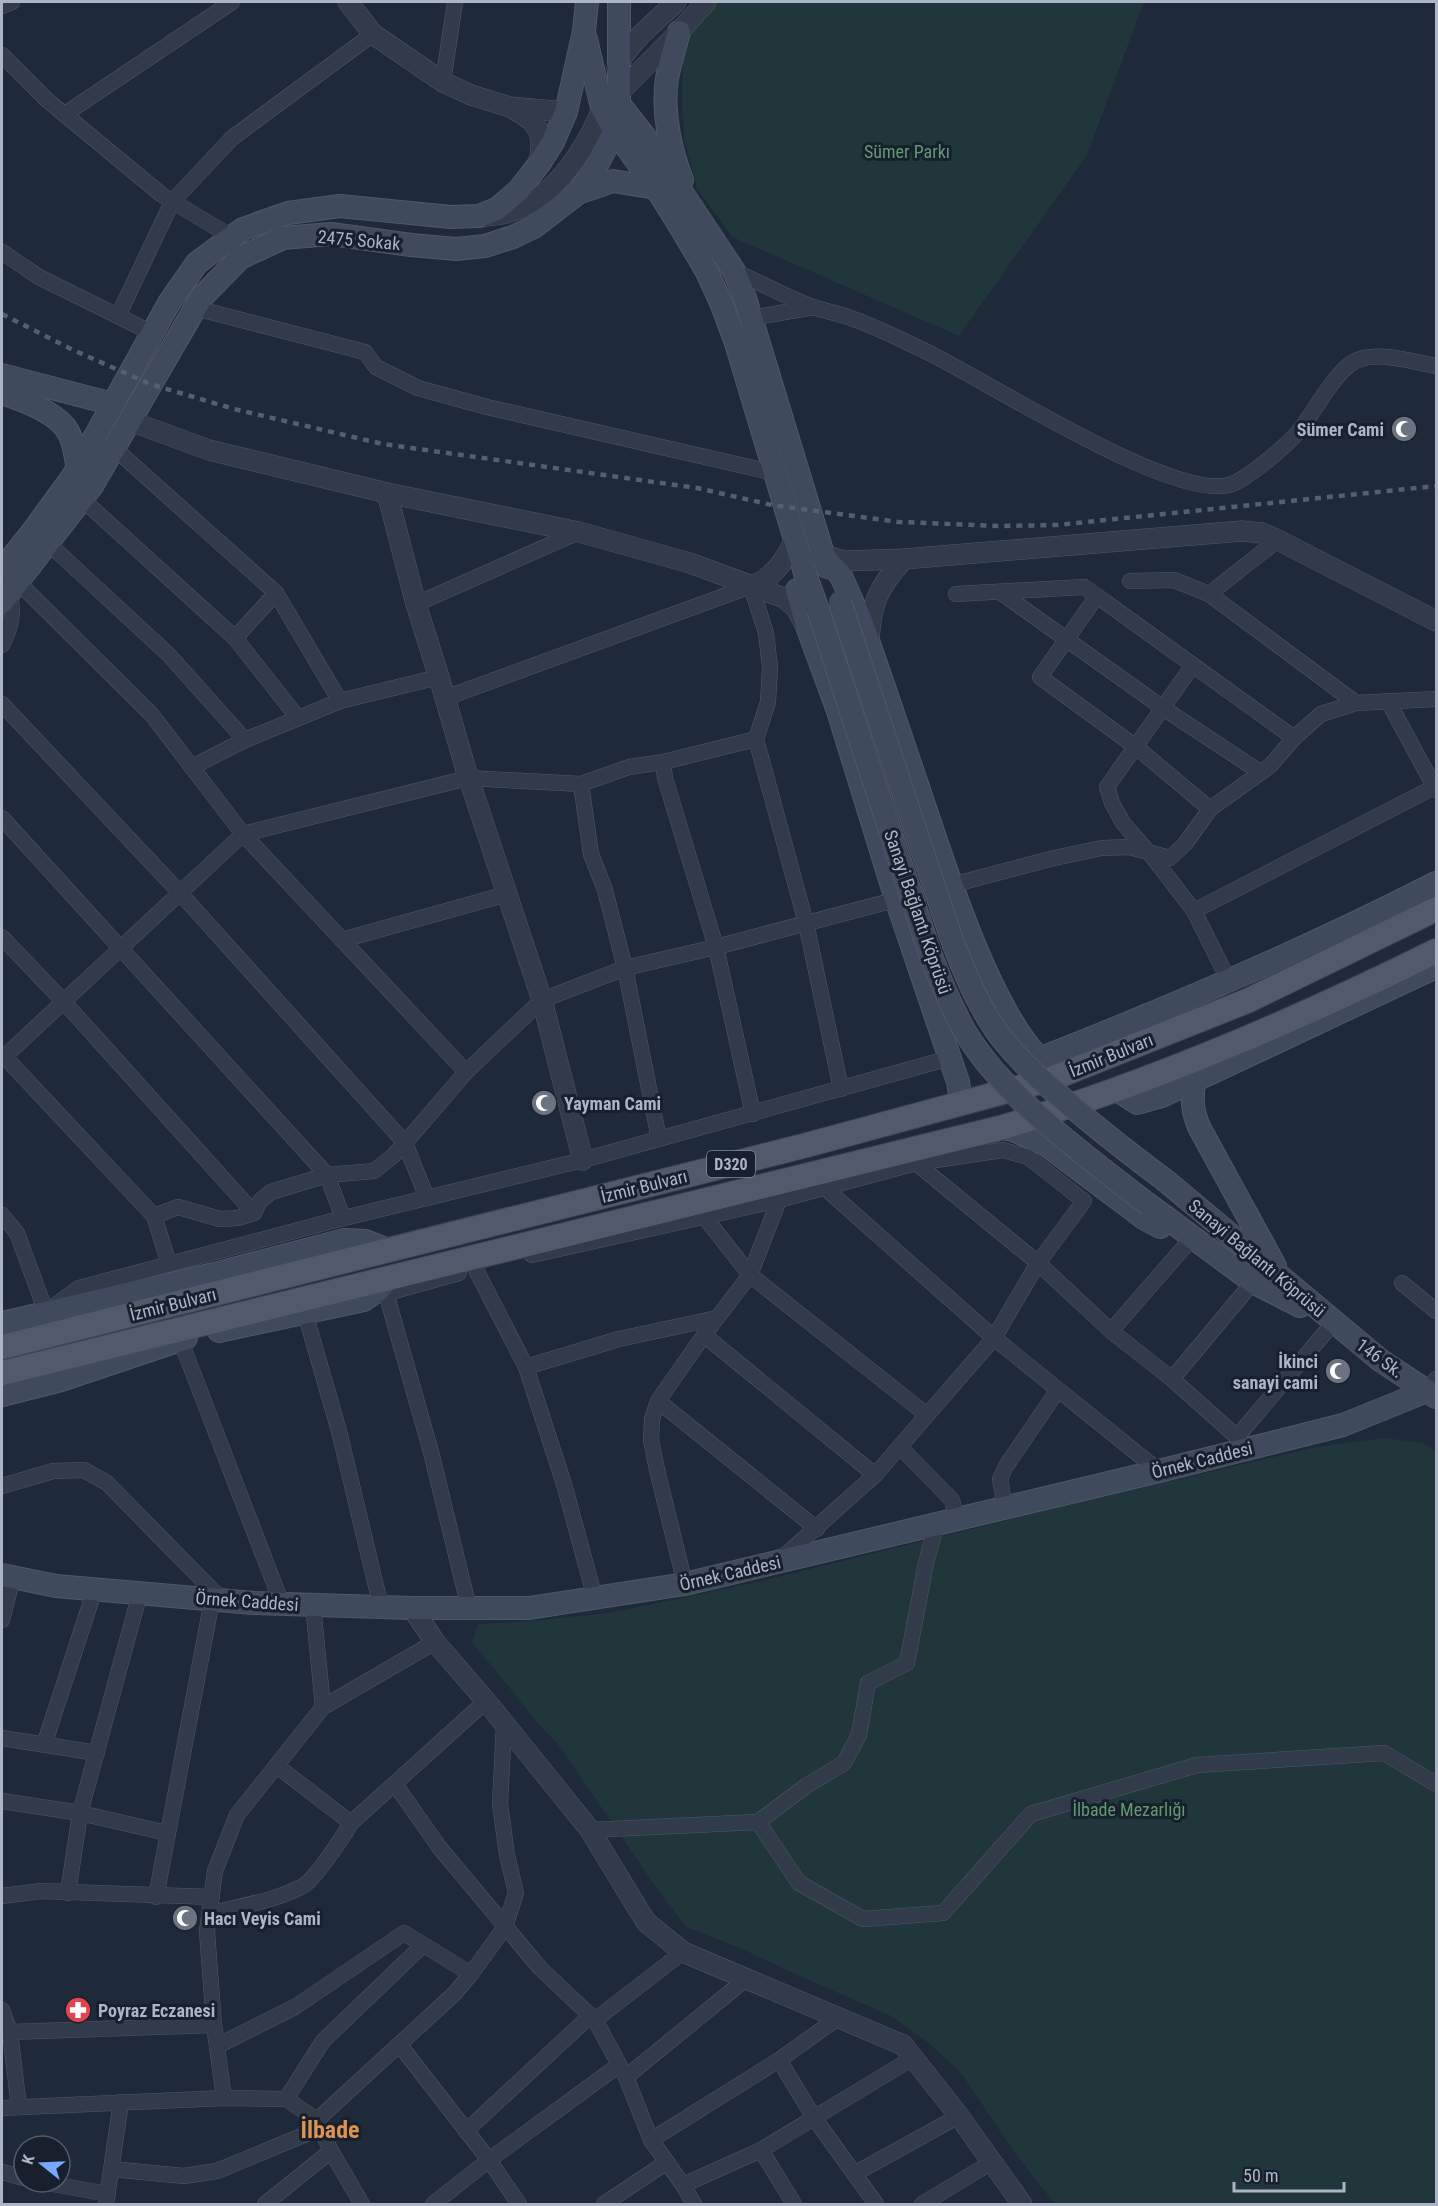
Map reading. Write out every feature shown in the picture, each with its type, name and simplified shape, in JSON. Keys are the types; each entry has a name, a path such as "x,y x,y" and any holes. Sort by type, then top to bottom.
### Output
{"main road":[{"path":"587,2 584,31 613,102 645,137 693,209"},
{"name":"2475 Sokak","path":"6,586 48,543 92,486 201,298 240,258 283,238 331,234 456,249 485,246 534,227 578,193 597,165 615,131 613,102 619,61 619,2"},
{"name":"2475 Sokak","path":"6,586 33,531 78,469 152,333 197,263 243,229 288,213 340,206 451,217 479,216 497,209 511,197 539,164 553,142 566,112 584,31"},
{"path":"679,32 667,78 665,104 670,141 693,209"},
{"path":"566,112 613,102"},
{"path":"615,131 656,188 707,272 736,343 795,539 813,620 838,711 896,899 960,1089 956,1104"},
{"path":"578,193 613,181 656,188"},
{"name":"Sanayi Bağlantı Köprüsü","path":"693,209 734,271 751,318 822,555 840,602 951,938 967,980 994,1028 1017,1057 1046,1084 1102,1132 1166,1181 1333,1322"},
{"path":"2,375 113,405"},
{"path":"2,393 50,415 65,428 74,448 78,469"},
{"path":"822,555 846,585 966,926 990,981 1039,1059 1062,1074"},
{"name":"Sanayi Bağlantı Köprüsü","path":"813,620 943,989 965,1032 991,1067 1036,1113 1092,1161 1253,1282 1333,1322"},
{"path":"1039,1059 1229,981 1374,915 1437,882"},
{"name":"İzmir Bulvarı","path":"2,1347 807,1145 1051,1079 1247,1001 1437,909"},
{"name":"İzmir Bulvarı","path":"2,1373 387,1286 1000,1128 1117,1090 1194,1071 1290,1020 1437,951"},
{"path":"1281,1278 1199,1127 1193,1112 1191,1097 1194,1071 1437,967"},
{"path":"1000,1128 1035,1138 1145,1219 1158,1227 1188,1235"},
{"path":"2,1323 214,1274 344,1240 365,1241 388,1250"},
{"path":"2,1395 61,1380 180,1339 364,1300 387,1286"},
{"name":"146 Sk.","path":"1333,1322 1380,1360 1433,1389"},
{"name":"Örnek Caddesi","path":"7,1576 56,1586 282,1604 412,1608 529,1608 685,1584 1158,1471 1238,1443 1343,1425 1433,1389"}],"street":[{"path":"2,6 12,2"},
{"path":"65,114 232,2"},
{"path":"348,2 373,34 443,82 471,95 510,107 528,117 540,131 542,148 539,164"},
{"path":"443,82 455,2"},
{"path":"619,61 676,2"},
{"path":"479,216 507,213 520,208 549,189 582,150 613,102 706,2"},
{"path":"118,316 172,201 232,138 373,34"},
{"path":"2,55 65,114 162,195 232,237"},
{"path":"510,107 566,112"},
{"path":"2,252 39,277 152,333"},
{"path":"734,271 814,307 859,322 947,361 1093,444 1149,469 1203,486 1231,484 1255,470 1299,431 1337,376 1359,359 1387,357 1437,366"},
{"path":"751,318 814,307"},
{"path":"195,308 365,352 376,367 418,388 487,407 775,473"},
{"path":"130,421 209,450 387,493 579,532 690,563 777,595 813,620"},
{"path":"114,448 276,593 340,701"},
{"path":"387,493 416,604 440,677 468,778 542,1000 584,1160"},
{"path":"82,499 235,638 298,718"},
{"path":"822,555 844,561 904,560 1242,531 1262,533 1437,621"},
{"path":"416,604 579,532"},
{"path":"445,698 765,580 789,554 795,539"},
{"path":"1209,594 1278,540"},
{"path":"48,543 169,655 245,740"},
{"path":"868,643 876,596 888,576 904,560"},
{"path":"1130,581 1174,580 1209,594 1356,703"},
{"path":"2,645 10,625 11,615 6,586"},
{"path":"6,586 152,715 243,834 465,1072"},
{"path":"751,586 766,633 770,667 768,702 756,739 806,923 841,1089"},
{"path":"956,594 1084,587 1294,738"},
{"path":"1000,592 1162,708 1260,772"},
{"path":"235,638 276,593"},
{"path":"1097,596 1040,677 1136,747 1210,809"},
{"path":"1192,665 1107,787 1112,803 1123,823 1194,911 1229,981"},
{"path":"192,767 245,740 340,701 440,677"},
{"path":"154,1216 178,1207 220,1219 238,1218 254,1213 260,1201 271,1192 327,1175 374,1170 393,1156 465,1072 542,1000 625,968 716,947 1102,848 1129,847 1151,855 1170,858 1185,844 1210,809 1271,765 1294,738 1321,714 1356,703 1437,699"},
{"path":"1194,911 1436,788 1388,701"},
{"path":"2,704 181,894 405,1143 427,1198"},
{"path":"169,1264 154,1216 2,1057 181,894 243,834 468,778 581,784 629,767 663,762 756,739"},
{"path":"663,762 665,778 716,947 753,1114"},
{"path":"581,784 591,854 605,890 625,968 659,1139"},
{"path":"2,818 327,1175 343,1218"},
{"path":"342,940 507,894"},
{"path":"2,937 64,1002 254,1213"},
{"path":"3,1218 17,1233 46,1312 79,1288 343,1218 584,1160 950,1058"},
{"path":"469,1608 387,1286 779,1200 916,1163 1003,1150 1028,1156 1084,1201"},
{"path":"916,1163 1038,1263 1111,1331 1172,1379 1238,1443 1333,1322"},
{"path":"778,1562 875,1475 994,1338 1038,1263 1098,1184"},
{"path":"825,1188 994,1338 1158,1471"},
{"path":"685,1584 651,1440 652,1419 658,1401 750,1275 779,1200"},
{"path":"703,1215 750,1275 927,1415"},
{"path":"1111,1331 1188,1235"},
{"path":"475,1268 526,1367 564,1484 595,1598"},
{"path":"1172,1379 1253,1282"},
{"path":"1402,1283 1437,1311"},
{"path":"305,1313 339,1431 381,1607"},
{"path":"526,1367 620,1339 717,1318"},
{"path":"704,1335 875,1475"},
{"path":"180,1339 282,1604"},
{"path":"1005,1507 1000,1479 1058,1390"},
{"path":"658,1401 817,1529"},
{"path":"590,1830 758,1822 806,1786 844,1762 859,1735 868,1683 907,1663 926,1563 947,1521 952,1500 900,1447"},
{"path":"2,1486 53,1470 84,1470 107,1483 218,1600 167,1833 156,1897"},
{"path":"2,1620 7,1576"},
{"path":"44,1745 95,1589"},
{"path":"68,1893 80,1813 140,1593"},
{"path":"313,1605 323,1707"},
{"path":"412,1608 435,1642 486,1701 590,1830 645,1922 683,1952 903,2045 959,2116 1022,2205"},
{"path":"224,2098 214,2025 207,1931 215,1871 237,1815 323,1707 435,1642"},
{"path":"209,1914 264,1900 305,1885 338,1845 351,1823 486,1701"},
{"path":"111,2169 184,2176 217,2171 319,2124 399,2044 454,1994 506,1927 516,1893 507,1855 500,1804 504,1725"},
{"path":"2,1738 97,1753"},
{"path":"758,1822 799,1883 863,1919 943,1913 1031,1814 1197,1765 1384,1753 1437,1784"},
{"path":"277,1766 351,1823"},
{"path":"395,1784 439,1846 540,1968 592,2018 622,2071 651,2140 683,2185 694,2205"},
{"path":"2,1801 80,1813 167,1833"},
{"path":"2,1896 40,1891 156,1897 212,1897"},
{"path":"217,2046 295,2007 404,1933 471,1974"},
{"path":"286,2099 323,2041 423,1945"},
{"path":"466,2131 592,2018 683,1952"},
{"path":"433,2205 489,2160 622,2071 746,1978"},
{"path":"2,2010 10,2032 19,2108"},
{"path":"651,2140 779,2060 838,2018"},
{"path":"10,2032 214,2025"},
{"path":"399,2044 489,2160 519,2205"},
{"path":"683,2185 760,2150 913,2058"},
{"path":"779,2060 815,2118 876,2205"},
{"path":"2,2108 224,2098 286,2099 319,2124 331,2151 362,2205"},
{"path":"72,2190 107,2199 121,2102"},
{"path":"854,2174 959,2116"},
{"path":"760,2150 794,2205"},
{"path":"265,2205 331,2151"},
{"path":"604,2205 667,2162"},
{"path":"922,2205 992,2162"}],"green space":[{"name":"Sümer Parkı","path":"717,2 1144,2 1087,155 959,336 732,237 697,189 684,138 683,59 692,29"},
{"name":"İlbade Mezarlığı","path":"1385,1438 1423,1443 1436,1452 1436,2204 1055,2204 1014,2152 961,2073 931,2045 891,2016 742,1949 686,1927 662,1896 560,1747 472,1643 478,1624 609,1613 753,1583 1316,1447"}],"railway":[{"path":"2,314 71,349 150,384 234,409 383,444 697,488 772,505 899,522 1001,526 1057,525 1436,486"}],"place":[{"name":"Sümer Cami","path":"1404,429"},
{"name":"Yayman Cami","path":"544,1103"},
{"name":"İkinci sanayi cami","path":"1338,1371"},
{"name":"Hacı Veyis Cami","path":"185,1918"},
{"name":"Poyraz Eczanesi","path":"78,2010"}],"district":[{"name":"İlbade","path":"330,2130"}]}
